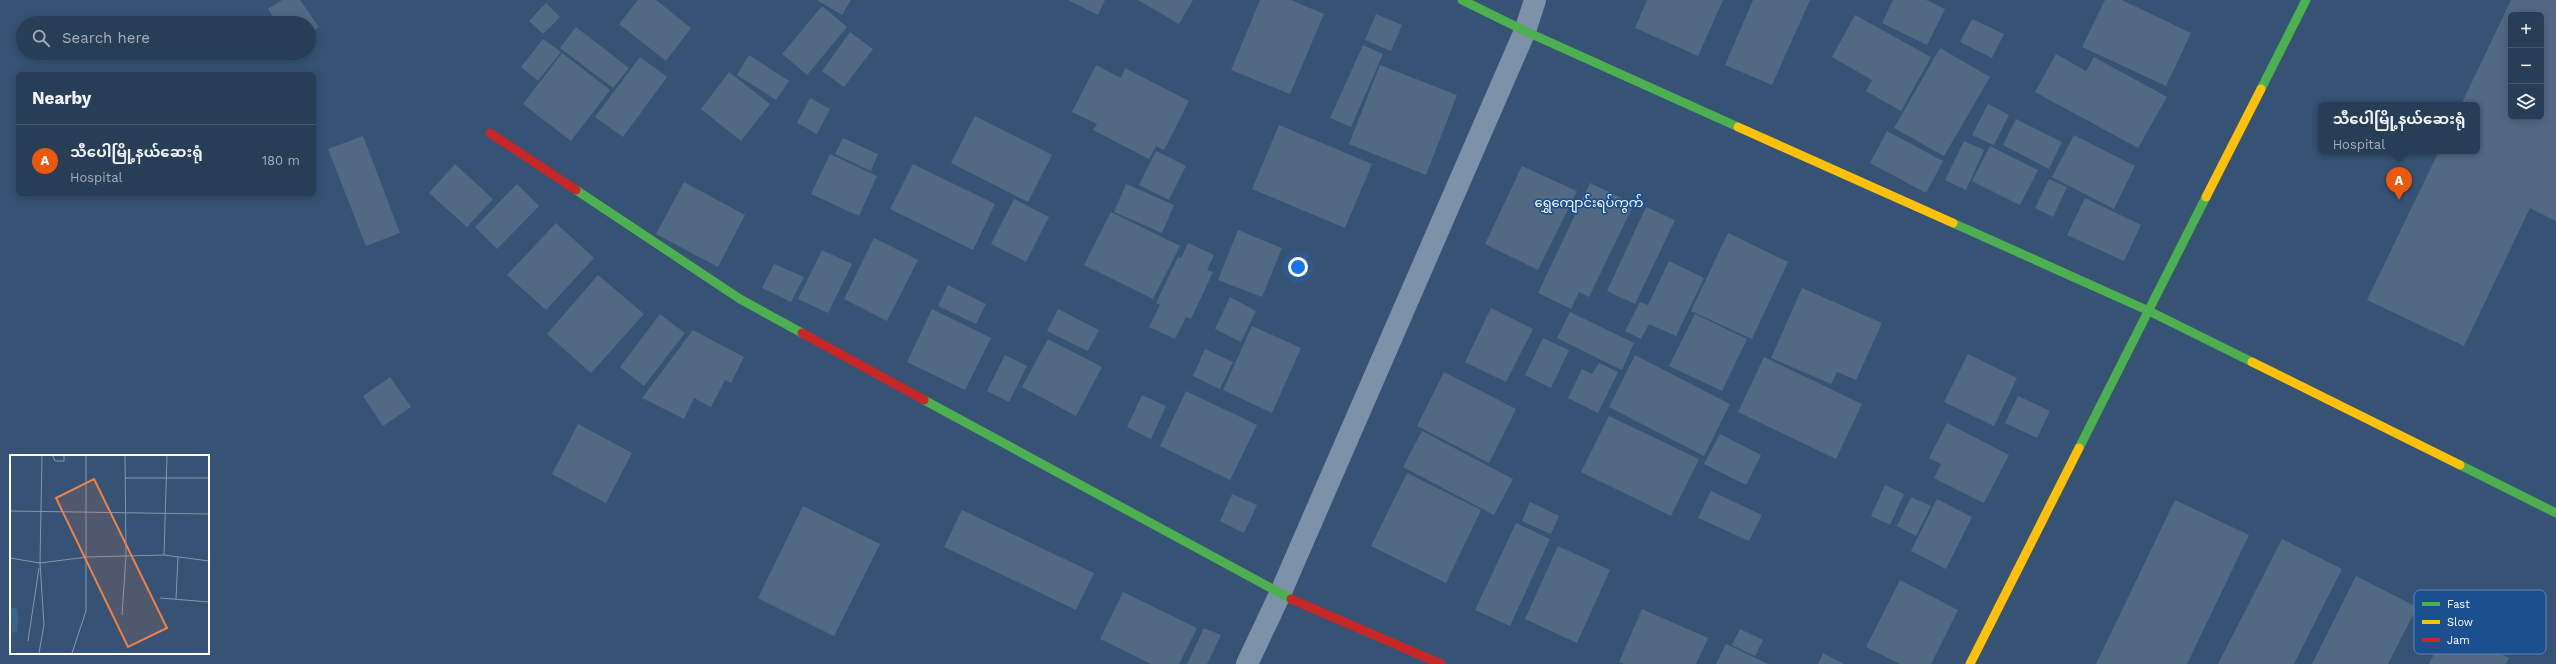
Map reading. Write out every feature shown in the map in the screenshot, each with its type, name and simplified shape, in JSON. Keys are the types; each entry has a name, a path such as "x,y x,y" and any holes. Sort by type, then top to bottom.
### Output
{"street":[{"path":"1462,0 1525,31 2149,311 2556,513"},
{"path":"1247,664 1280,594 1525,31 1535,0"},
{"path":"1970,664 2306,0"},
{"path":"490,133 740,299 1280,594 1440,664"}],"building":[{"path":"282,0 300,0 311,16 272,16 268,9"},
{"path":"638,0 656,0 691,28 666,61 619,24"},
{"path":"817,0 851,0 842,15"},
{"path":"1068,0 1105,0 1098,15"},
{"path":"1138,0 1193,0 1179,24"},
{"path":"1260,0 1291,0 1324,14 1290,94 1231,70"},
{"path":"1647,0 1723,0 1698,56 1635,28"},
{"path":"1753,0 1810,0 1772,85 1725,65"},
{"path":"1893,0 1926,0 1945,9 1927,45 1882,23"},
{"path":"2105,0 2122,0 2191,33 2166,86 2082,47"},
{"path":"2511,0 2556,0 2556,221 2530,208 2464,346 2367,300 2438,154 2480,154 2480,102 2462,102"},
{"path":"546,3 560,17 543,34 529,21"},
{"path":"822,6 847,27 807,75 782,54"},
{"path":"1376,14 1402,25 1391,51 1365,40"},
{"path":"1855,15 1931,57 1901,111 1866,91 1872,80 1832,57"},
{"path":"1972,19 2004,34 1992,58 1960,42"},
{"path":"576,27 629,68 613,88 560,48"},
{"path":"850,32 873,49 844,87 822,71"},
{"path":"543,39 561,52 538,81 521,67"},
{"path":"1363,45 1383,54 1351,127 1330,118"},
{"path":"1940,48 1990,77 1944,156 1894,128"},
{"path":"562,53 610,90 571,141 523,104"},
{"path":"2056,54 2086,71 2094,57 2167,97 2138,148 2035,92"},
{"path":"749,55 789,81 776,100 737,75"},
{"path":"640,57 667,77 623,137 595,117"},
{"path":"1096,65 1121,78 1125,68 1189,101 1164,150 1156,146 1149,159 1093,130 1097,124 1072,112"},
{"path":"1380,65 1457,95 1426,175 1349,144"},
{"path":"729,72 770,104 741,141 701,109"},
{"path":"810,98 830,109 817,134 797,123"},
{"path":"1988,104 2009,115 1994,145 1972,135"},
{"path":"975,116 1052,155 1028,202 951,163"},
{"path":"2016,119 2062,142 2049,169 2003,145"},
{"path":"1279,125 1372,164 1345,228 1252,189"},
{"path":"1887,131 1943,161 1926,193 1870,163"},
{"path":"2074,135 2135,166 2114,209 2052,177"},
{"path":"363,136 400,233 366,246 328,149"},
{"path":"843,138 878,154 871,171 835,154"},
{"path":"1964,141 1984,150 1966,190 1945,180"},
{"path":"1990,146 2038,170 2020,205 1972,181"},
{"path":"1156,151 1186,166 1169,200 1139,185"},
{"path":"830,154 877,176 859,216 811,194"},
{"path":"455,164 493,199 467,227 429,193"},
{"path":"913,164 995,204 973,250 890,209"},
{"path":"1522,166 1577,191 1538,270 1485,244"},
{"path":"2049,179 2067,187 2053,217 2035,208"},
{"path":"684,182 745,215 718,267 656,234"},
{"path":"1590,183 1634,204 1589,297 1579,292 1571,309 1538,293"},
{"path":"517,184 539,206 497,249 475,227"},
{"path":"1126,184 1174,205 1162,233 1114,212"},
{"path":"2085,198 2141,225 2124,261 2067,235"},
{"path":"1014,199 1049,217 1026,262 991,244"},
{"path":"1646,207 1675,220 1635,304 1607,291"},
{"path":"1111,212 1180,246 1153,299 1084,265"},
{"path":"556,223 594,258 546,310 507,275"},
{"path":"1238,230 1282,248 1262,297 1218,280"},
{"path":"1728,233 1788,262 1752,339 1691,311"},
{"path":"874,238 918,260 887,321 844,299"},
{"path":"1188,243 1214,255 1207,270 1213,272 1191,319 1186,317 1175,339 1149,327 1160,305 1156,303 1178,257 1181,258"},
{"path":"822,250 852,264 828,313 798,299"},
{"path":"1669,261 1704,278 1676,336 1649,324 1641,339 1625,331 1640,302 1648,305"},
{"path":"774,264 804,277 791,302 762,288"},
{"path":"598,275 644,314 591,373 547,334"},
{"path":"948,285 986,304 976,324 938,306"},
{"path":"1802,288 1882,323 1856,380 1837,372 1831,384 1771,358"},
{"path":"1230,297 1256,311 1241,342 1215,329"},
{"path":"1491,308 1533,329 1506,382 1465,362"},
{"path":"932,309 991,338 965,390 907,362"},
{"path":"1058,309 1099,330 1088,351 1047,331"},
{"path":"1570,312 1634,343 1622,370 1557,338"},
{"path":"660,314 685,333 644,386 620,367"},
{"path":"1695,314 1747,339 1722,391 1669,366"},
{"path":"1252,326 1301,348 1272,413 1223,390"},
{"path":"693,330 744,357 731,383 725,380 711,407 694,398 684,419 642,398"},
{"path":"1543,338 1569,350 1551,388 1525,375"},
{"path":"1048,339 1102,367 1076,416 1022,387"},
{"path":"1205,349 1233,362 1220,389 1193,376"},
{"path":"1968,354 2017,378 1994,426 1944,402"},
{"path":"1005,355 1027,366 1009,402 987,391"},
{"path":"1635,355 1730,404 1704,456 1609,407"},
{"path":"1764,357 1862,404 1836,459 1738,412"},
{"path":"1599,363 1618,372 1598,413 1568,398 1582,369 1592,374"},
{"path":"1444,372 1516,409 1489,463 1417,426"},
{"path":"390,377 411,407 383,426 363,396"},
{"path":"1186,391 1257,425 1230,480 1160,446"},
{"path":"1142,395 1166,406 1151,439 1127,427"},
{"path":"2018,396 2050,411 2037,438 2005,423"},
{"path":"1609,416 1699,459 1671,516 1581,472"},
{"path":"1947,423 2009,455 1984,503 1934,478 1941,464 1929,458"},
{"path":"578,424 632,453 606,503 552,474"},
{"path":"1422,431 1513,479 1494,515 1403,467"},
{"path":"1720,434 1761,455 1746,485 1704,464"},
{"path":"1407,473 1481,510 1446,583 1371,546"},
{"path":"1885,485 1904,494 1890,525 1871,516"},
{"path":"1711,491 1762,515 1749,541 1698,518"},
{"path":"1232,494 1257,505 1244,533 1220,521"},
{"path":"1911,497 1931,506 1916,536 1897,526"},
{"path":"1937,499 1972,517 1946,569 1911,551"},
{"path":"2175,500 2249,535 2187,664 2096,664"},
{"path":"1530,502 1559,516 1551,534 1522,521"},
{"path":"803,506 880,544 834,636 758,598"},
{"path":"962,510 1094,573 1076,610 944,547"},
{"path":"1516,523 1550,539 1510,626 1475,610"},
{"path":"2282,539 2342,569 2294,664 2218,664"},
{"path":"1558,546 1610,570 1577,643 1525,619"},
{"path":"2356,576 2414,605 2414,613 2388,664 2312,664"},
{"path":"1900,580 1958,610 1931,664 1900,664 1866,647"},
{"path":"1123,592 1197,628 1179,664 1151,664 1100,639"},
{"path":"1642,609 1708,638 1696,664 1624,664 1619,662"},
{"path":"1204,628 1221,635 1207,664 1187,664"},
{"path":"1740,629 1763,640 1755,656 1732,645"},
{"path":"1726,644 1768,664 1716,664"},
{"path":"1823,653 1844,664 1818,664"},
{"path":"2434,654 2501,654 2509,658 2506,664 2429,664"}],"traffic: fast":[{"path":"1462,0 1525,31 1738,127"},
{"path":"2261,89 2306,0"},
{"path":"576,190 740,299 802,333"},
{"path":"2079,448 2206,197"},
{"path":"1953,223 2149,311 2252,362"},
{"path":"924,400 1291,599"},
{"path":"2460,465 2556,513"}],"traffic: slow":[{"path":"2206,197 2261,89"},
{"path":"1738,127 1953,223"},
{"path":"2252,362 2460,465"},
{"path":"1970,664 2079,448"}],"traffic: jam":[{"path":"490,133 576,190"},
{"path":"802,333 924,400"},
{"path":"1291,599 1441,664"}],"place":[{"name":"သီပေါမြို့နယ်ဆေးရုံ","path":"2399,200"}],"district":[{"name":"ရွှေကျောင်းရပ်ကွက်","path":"1589,202"}]}
